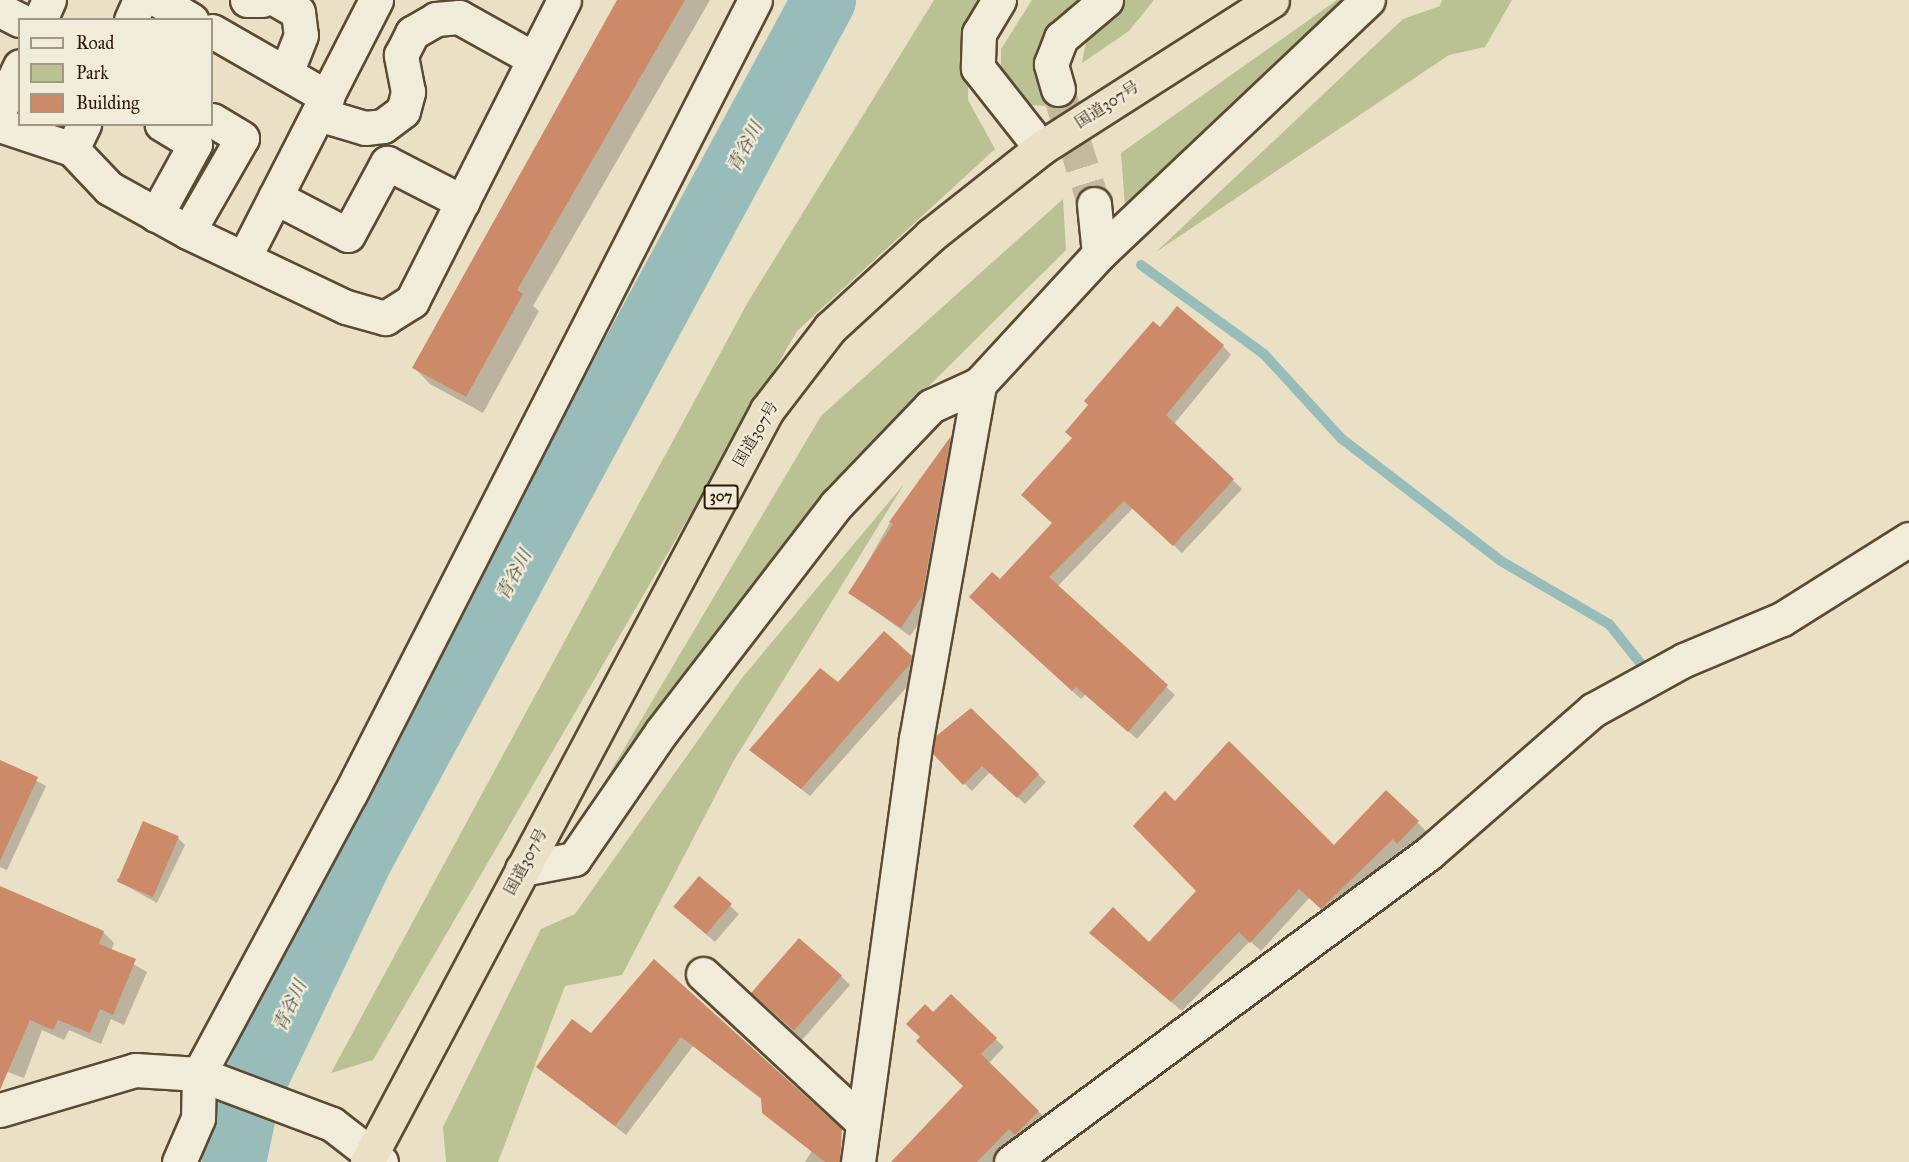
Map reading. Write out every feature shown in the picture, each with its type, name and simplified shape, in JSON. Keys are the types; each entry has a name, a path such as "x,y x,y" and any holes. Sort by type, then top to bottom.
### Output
{"highway":[{"name":"国道307号","path":"373,1159 522,869 767,410 830,328 931,234 1041,148 1272,0"}],"street":[{"path":"41,18 49,0"},
{"path":"132,18 140,0"},
{"path":"158,0 184,18"},
{"path":"247,0 261,0"},
{"path":"276,0 298,12 301,35 286,73"},
{"path":"0,125 78,137 109,188 188,232 346,307 385,318 412,301 564,0"},
{"path":"178,1162 198,1118 199,1074 355,784 755,0"},
{"path":"999,0 979,33 978,68 1041,148"},
{"path":"1058,89 1051,64 1062,38 1106,0"},
{"path":"522,869 573,859 662,730 836,505 931,406 979,384 1099,254 1368,0"},
{"path":"243,258 322,105 368,3"},
{"path":"0,10 18,19"},
{"path":"213,36 286,73 322,105 365,128 383,126 403,111 408,92 401,55 412,33 436,20 459,17 534,59"},
{"path":"0,109 18,70"},
{"path":"188,232 242,138 213,121"},
{"path":"156,215 195,144 165,126"},
{"path":"275,197 348,235 387,163 463,202"},
{"path":"1094,204 1099,254"},
{"path":"858,1162 861,1121 916,739 979,384"},
{"path":"1011,1162 1429,853 1593,710 1684,660 1782,619 1909,539"},
{"path":"703,974 861,1121"},
{"path":"0,1110 135,1070 199,1074 236,1084 332,1124 373,1159"}],"green space":[{"path":"934,0 986,0 969,46 968,100 995,149 797,331 373,1060 331,1073 748,302"},
{"path":"1032,0 1108,0 1050,49 1050,106 1028,105 1001,84 1001,49"},
{"path":"1124,0 1154,0 1129,31 1082,63 1087,36"},
{"path":"1337,0 1345,0 1125,207 1121,153"},
{"path":"1442,0 1512,0 1485,47 1449,55 1156,252 1403,19 1440,6"},
{"path":"1063,199 1066,250 828,486 593,801 821,416"},
{"path":"904,484 733,762 622,975 565,986 498,1162 446,1162 443,1127 541,929 575,914 742,678"}],"building":[{"path":"617,0 685,0 517,290 523,294 466,397 412,368"},
{"path":"1177,306 1224,345 1166,415 1234,479 1173,546 1124,501 1049,577 1168,685 1128,732 1076,687 1072,691 969,597 992,572 1000,579 1052,523 1021,495 1072,438 1065,432 1088,405 1084,401 1153,321 1160,327"},
{"path":"951,436 922,596 901,628 848,593 893,524 889,522"},
{"path":"884,631 912,656 910,664 801,789 749,750 820,668 838,682"},
{"path":"971,708 1039,774 1017,798 982,766 963,785 933,754 935,737"},
{"path":"1229,741 1334,845 1386,790 1419,821 1397,844 1393,839 1321,909 1299,889 1250,943 1239,932 1171,1002 1089,933 1113,907 1149,942 1196,891 1133,826 1165,791 1175,801"},
{"path":"0,760 38,777 0,861"},
{"path":"143,821 179,836 153,897 117,882"},
{"path":"699,876 732,904 706,934 673,907"},
{"path":"0,886 104,931 99,944 136,959 113,1015 100,1009 90,1033 58,1020 53,1030 30,1020 0,1090"},
{"path":"799,938 842,975 794,1030 751,993"},
{"path":"654,959 842,1129 840,1162 825,1162 762,1113 761,1098 681,1037 615,1126 536,1067 572,1019 591,1033"},
{"path":"951,994 997,1038 981,1054 1039,1111 1015,1135 1009,1129 977,1162 891,1162 963,1086 916,1041 920,1037 906,1024 925,1004 933,1012"}],"waterway":[{"name":"青谷川","path":"234,1162 248,1096 357,866 824,0"},
{"path":"1141,265 1264,354 1342,439 1501,561 1609,624 1649,674"}],"tunnel":[{"path":"1058,89 1094,204"}]}
